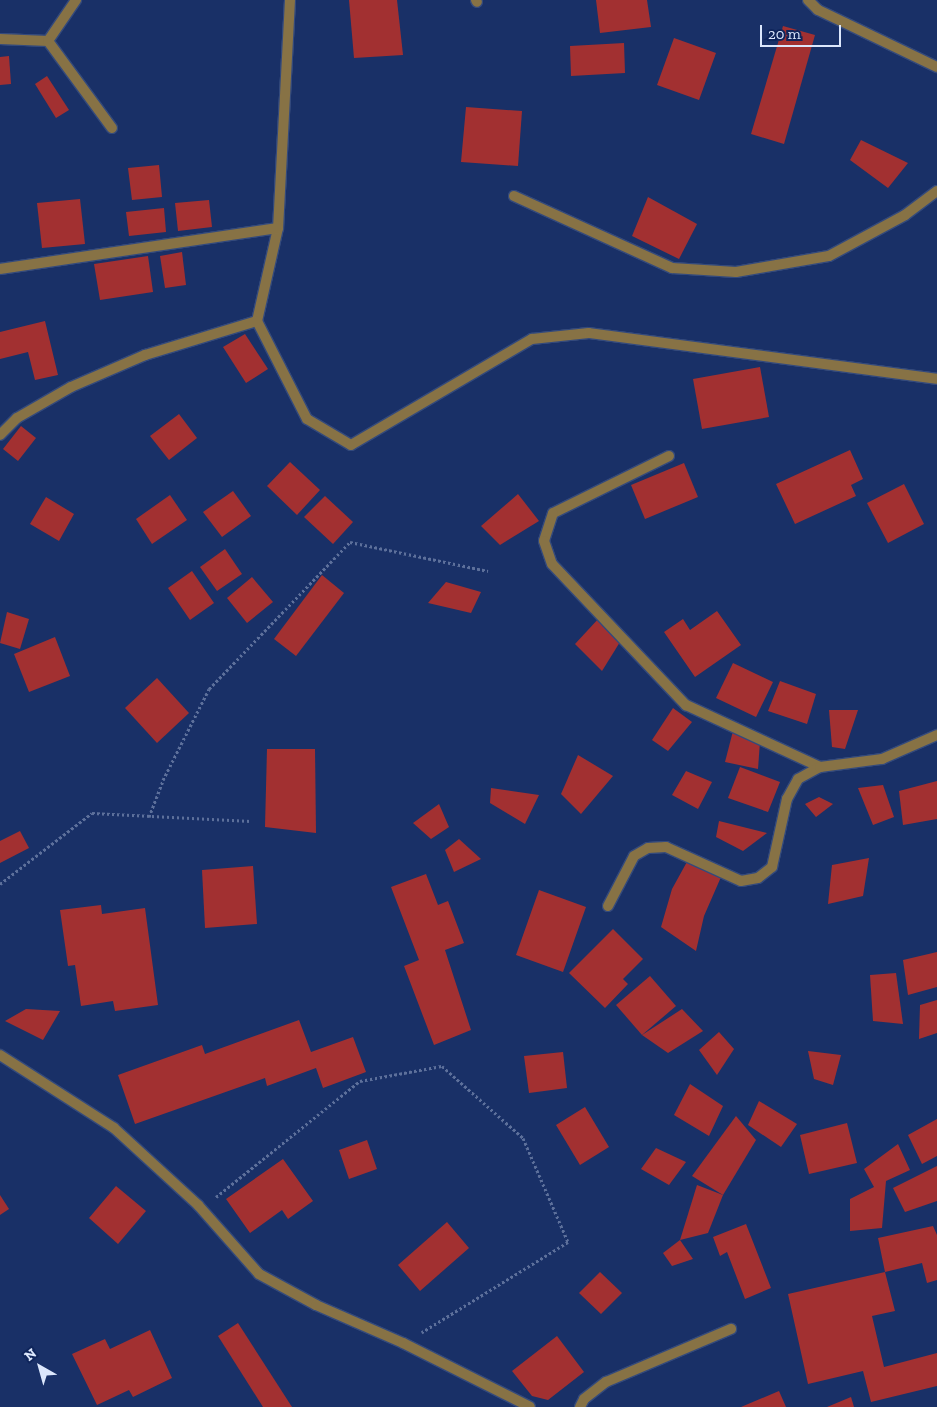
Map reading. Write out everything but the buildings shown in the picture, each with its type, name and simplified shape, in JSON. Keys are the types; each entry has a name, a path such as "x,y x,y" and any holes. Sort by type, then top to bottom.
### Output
{"street":[{"path":"48,41 76,0"},
{"path":"290,0 278,228 258,321 307,419 351,445 532,338 588,333 937,379"},
{"path":"808,0 818,10 937,67"},
{"path":"0,39 48,41"},
{"path":"48,41 112,128"},
{"path":"514,196 672,268 736,272 829,256 905,215 937,191"},
{"path":"0,269 278,228"},
{"path":"0,435 16,418 71,387 144,355 258,321"},
{"path":"669,456 552,513 544,541 552,564 686,705 820,767"},
{"path":"608,906 634,856 648,848 666,847 741,881 758,878 772,867 788,799 798,779 820,767 882,759 937,735"},
{"path":"0,1055 114,1128 198,1205 259,1274 316,1304 403,1343 530,1407"},
{"path":"580,1407 584,1399 606,1382 731,1329"}],"path":[{"path":"149,817 163,780 210,689 350,542 488,571"},
{"path":"0,884 92,812 149,817 251,821"},
{"path":"198,1205 222,1194 360,1081 442,1066 523,1138 568,1242 403,1343"}]}
